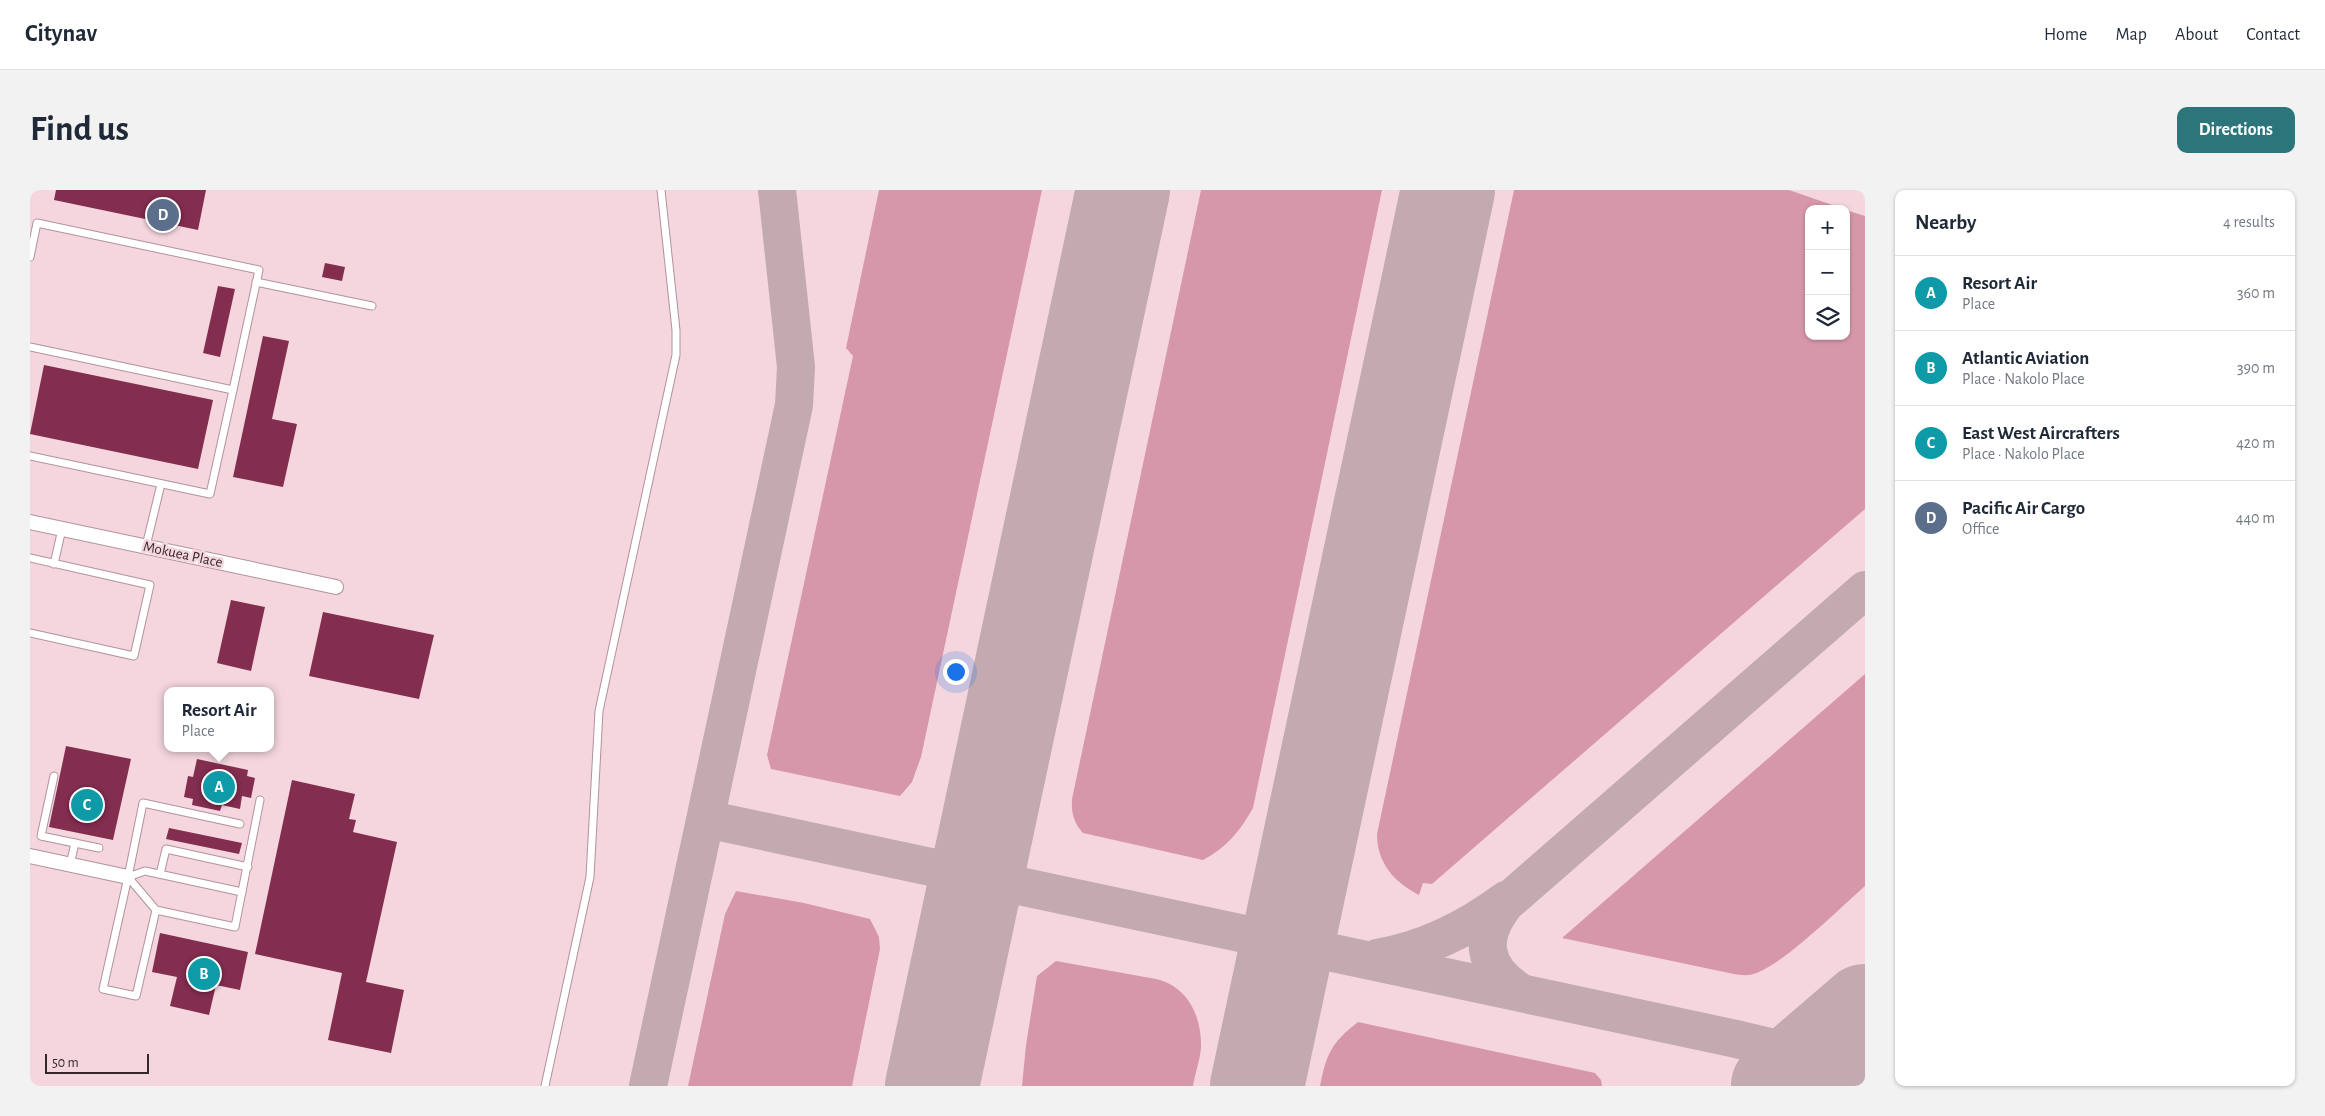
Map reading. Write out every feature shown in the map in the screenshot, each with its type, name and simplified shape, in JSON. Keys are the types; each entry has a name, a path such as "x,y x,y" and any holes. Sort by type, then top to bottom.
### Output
{"street":[{"name":"Mokuea Place","path":"30,522 336,587"},
{"path":"30,856 128,878"}],"lane":[{"path":"545,1086 590,877 599,711 676,355 676,330 661,190"},
{"path":"30,257 38,223 259,270 210,494 30,456"},
{"path":"256,282 372,306"},
{"path":"30,347 232,390"},
{"path":"146,546 161,484"},
{"path":"54,564 62,529"},
{"path":"30,558 150,585 134,656 30,633"},
{"path":"54,776 41,836 99,848"},
{"path":"128,878 156,910 235,927 248,867 249,848 260,800"},
{"path":"156,910 136,996 103,989 143,803 240,824"},
{"path":"70,865 75,843"},
{"path":"160,874 166,849 248,867"},
{"path":"128,878 145,871 242,892"}],"shaded area":[{"path":"879,190 1042,190 921,757 912,782 900,796 771,769 767,755 853,356 846,348"},
{"path":"1201,190 1382,190 1253,808 1232,838 1219,850 1203,860 1083,833 1075,822 1072,804"},
{"path":"1514,190 1789,190 1832,205 1805,205 1805,340 1850,340 1850,211 1865,216 1865,509 1432,884 1423,883 1419,895 1395,878 1384,863 1380,854 1377,834"},
{"path":"1865,674 1865,886 1794,949 1765,969 1746,975 1562,938"},
{"path":"736,891 804,903 870,919 879,937 880,949 852,1086 688,1086 725,914"},
{"path":"1056,961 1156,979 1177,988 1191,1004 1196,1014 1201,1036 1200,1057 1193,1086 1022,1086 1026,1045 1037,976"},
{"path":"1358,1022 1595,1073 1601,1080 1602,1086 1320,1086 1331,1050 1342,1036"}],"building":[{"path":"56,190 206,190 198,230 54,200"},
{"path":"325,263 345,267 342,281 322,277"},
{"path":"218,286 235,289 220,357 203,353"},
{"path":"263,336 289,341 272,419 297,424 283,487 233,477"},
{"path":"44,365 213,400 198,469 30,434"},
{"path":"231,600 265,607 251,671 217,663"},
{"path":"323,612 434,635 419,699 309,676"},
{"path":"66,746 131,759 113,840 49,827"},
{"path":"197,759 248,770 247,776 255,778 251,798 242,796 240,809 222,805 220,811 192,805 193,799 184,797 188,776 193,777"},
{"path":"292,780 355,794 349,819 356,820 353,832 397,842 366,982 404,990 391,1053 328,1040 342,973 255,954"},
{"path":"169,828 242,843 239,854 166,839"},
{"path":"160,933 248,952 240,990 216,985 209,1015 170,1006 177,977 152,972"}],"taxiway":[{"path":"648,1086 794,405 796,367 777,190"},
{"path":"1520,992 1498,972 1491,962 1488,951 1491,928 1506,903 1865,590"},
{"path":"706,819 1736,1039 1865,1070"},
{"path":"1377,958 1412,950 1444,937 1476,920 1506,900"},
{"path":"954,1086 969,915"}],"runway":[{"path":"932,1086 1123,190"},
{"path":"1257,1086 1448,190"},
{"path":"1778,1086 1865,1011"}],"place":[{"name":"Pacific Air Cargo","path":"163,215"},
{"name":"Resort Air","path":"219,787"},
{"name":"East West Aircrafters","path":"87,805"},
{"name":"Atlantic Aviation","path":"204,974"}]}
